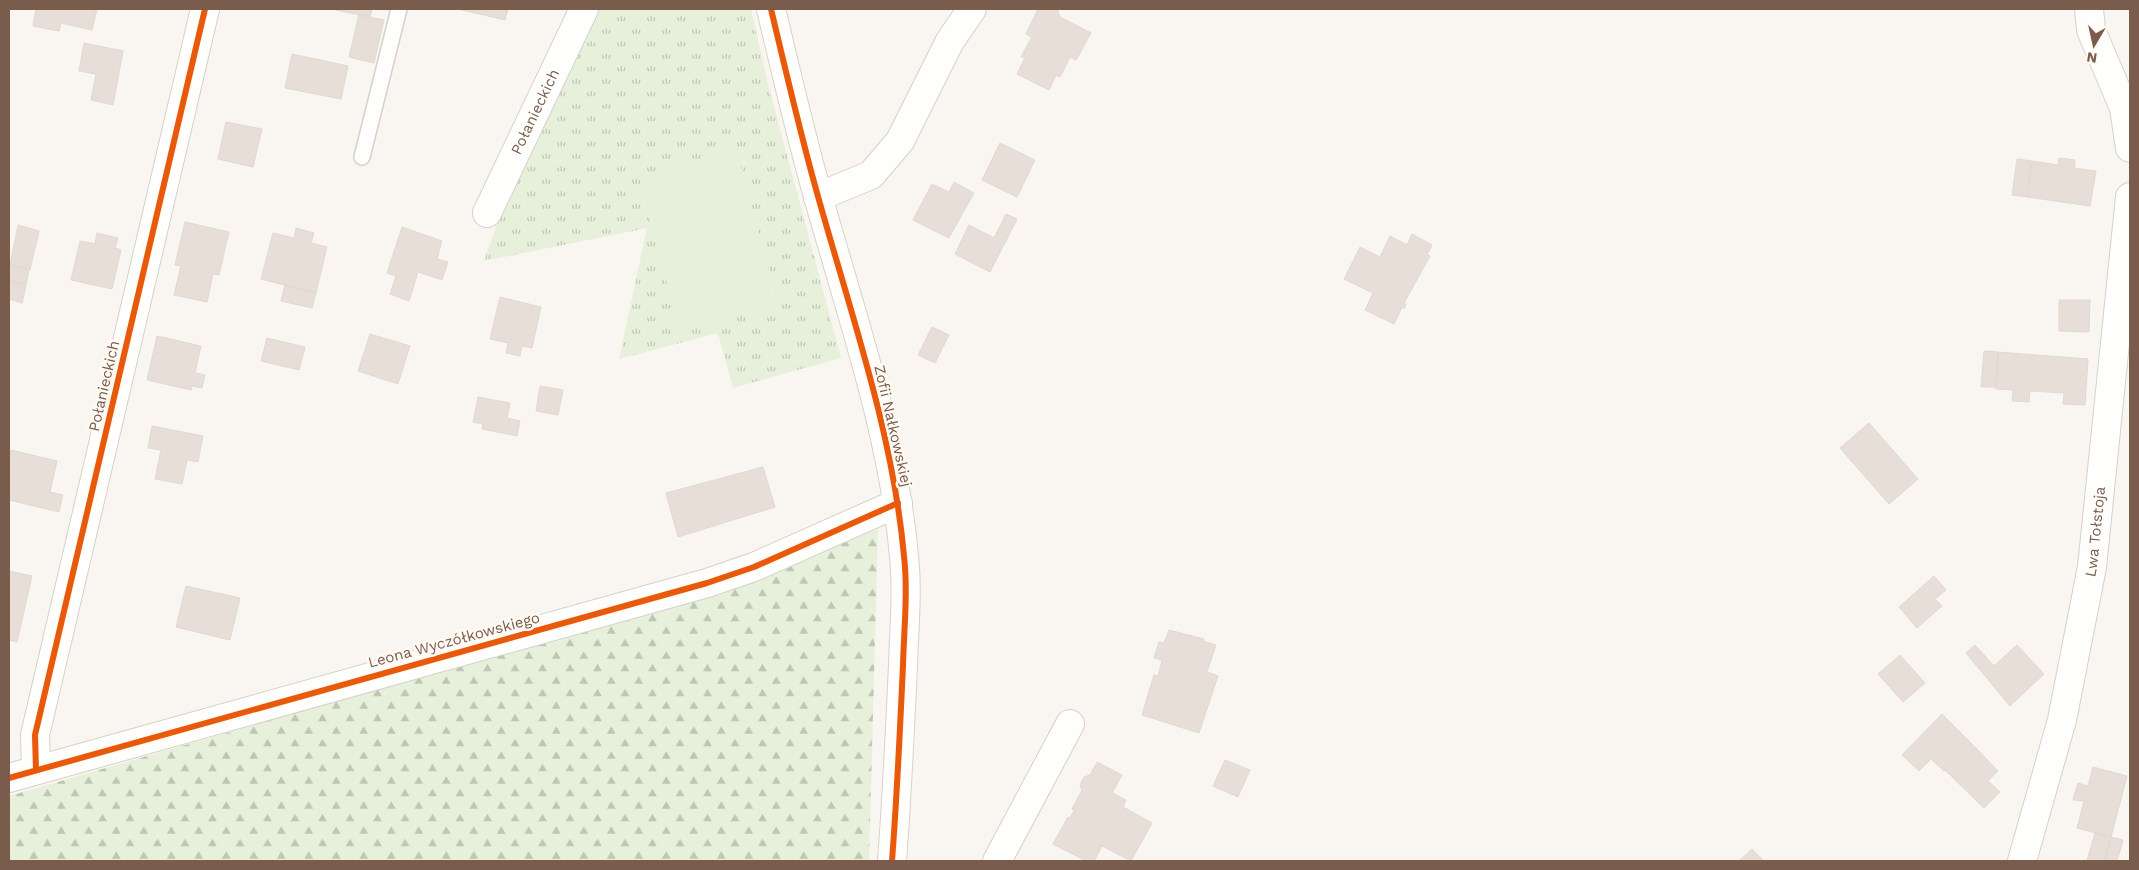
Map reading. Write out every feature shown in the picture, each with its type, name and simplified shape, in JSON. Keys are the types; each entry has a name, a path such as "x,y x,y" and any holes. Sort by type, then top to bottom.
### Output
{"street":[{"name":"Połanieckich","path":"36,770 35,735 205,9"},
{"name":"Połanieckich","path":"487,213 584,9"},
{"name":"Zofii Nałkowskiej","path":"771,9 818,197 867,365 898,503 905,558 905,614 899,768 892,861"},
{"path":"818,197 872,175 900,141 950,41 972,9"},
{"path":"2089,9 2091,30 2124,108 2130,148"},
{"name":"Lwa Tołstoja","path":"2022,861 2062,720 2092,567 2130,197"},
{"name":"Leona Wyczółkowskiego","path":"9,778 707,583 754,567 898,503"},
{"path":"997,861 1070,724"}],"lane":[{"path":"362,157 399,9"}],"green space":[{"path":"596,9 751,9 767,80 841,358 733,388 718,333 619,359 647,228 484,261 504,204"},
{"path":"737,151 778,304 679,330 639,177"},
{"path":"878,529 869,861 9,861 9,796 513,650 739,582"}],"building":[{"path":"36,9 97,9 92,30 61,23 59,31 33,26"},
{"path":"331,9 372,9 370,17"},
{"path":"458,9 508,9 505,20"},
{"path":"1038,9 1054,9 1058,11 1060,17 1091,33 1076,60 1070,57 1060,77 1056,75 1049,90 1017,74 1025,58 1021,57 1032,37 1026,34"},
{"path":"359,15 384,20 374,63 349,57"},
{"path":"84,43 123,51 113,105 91,100 96,74 79,71"},
{"path":"292,54 348,66 341,99 285,88"},
{"path":"226,122 262,129 253,167 218,159"},
{"path":"1000,143 1035,160 1017,197 982,180"},
{"path":"2059,158 2075,160 2074,168 2096,171 2090,206 2027,197 2032,161 2058,165"},
{"path":"2017,159 2032,161 2027,197 2012,195"},
{"path":"954,182 974,193 949,238 913,220 932,184 949,192"},
{"path":"1006,214 1017,219 990,272 955,254 969,225 994,238"},
{"path":"185,222 229,232 219,275 213,274 207,302 174,295 181,266 175,265"},
{"path":"18,225 39,231 30,270 10,265"},
{"path":"402,227 442,241 437,259 448,262 442,280 418,272 409,301 390,294 396,276 387,273"},
{"path":"296,228 314,233 311,243 327,247 316,293 261,279 273,233 294,238"},
{"path":"97,233 118,238 115,248 121,250 112,289 71,280 80,241 95,244"},
{"path":"1412,234 1432,245 1427,255 1430,256 1404,303 1406,304 1404,309 1402,307 1394,324 1365,310 1373,293 1344,279 1360,247 1380,257 1390,236 1407,245"},
{"path":"9,264 29,270 26,285 9,281"},
{"path":"9,281 26,285 22,303 9,299"},
{"path":"285,285 316,293 312,308 281,301"},
{"path":"500,297 541,307 532,348 522,346 520,356 506,353 508,343 490,339"},
{"path":"2059,300 2090,300 2089,332 2059,331"},
{"path":"932,327 949,335 935,363 918,355"},
{"path":"370,334 410,346 398,384 358,371"},
{"path":"157,336 201,346 195,373 205,375 202,388 192,386 191,390 147,380"},
{"path":"267,338 305,347 299,370 261,361"},
{"path":"1984,351 1998,352 1996,387 1981,387"},
{"path":"1998,352 2088,359 2085,405 2063,404 2064,393 2030,391 2029,402 2012,401 2013,390 1996,389"},
{"path":"540,386 563,390 558,415 536,411"},
{"path":"478,397 510,403 507,418 520,421 517,436 482,429 483,424 473,422"},
{"path":"1869,423 1918,479 1889,504 1840,448"},
{"path":"152,426 203,436 198,462 187,460 182,484 155,479 161,450 148,448"},
{"path":"11,450 57,461 50,492 63,495 59,512 9,500 9,460"},
{"path":"763,467 775,507 678,537 666,493"},
{"path":"9,571 32,576 17,642 9,640"},
{"path":"1934,576 1946,590 1935,599 1942,606 1917,628 1899,607"},
{"path":"186,586 240,598 230,640 176,627"},
{"path":"1169,630 1204,639 1203,641 1216,645 1207,672 1218,676 1199,733 1142,715 1154,675 1158,676 1162,660 1154,658 1159,642 1164,643"},
{"path":"1975,645 1994,666 2017,645 2044,674 2010,706 1966,653"},
{"path":"1900,655 1925,683 1903,702 1878,674"},
{"path":"1942,714 1971,743 1944,771 1931,759 1919,771 1902,755"},
{"path":"1971,743 1998,771 1988,781 2000,792 1984,808 1945,770"},
{"path":"1225,760 1250,770 1238,797 1213,786"},
{"path":"1097,762 1122,775 1112,793 1126,800 1123,807 1152,823 1131,861 1102,846 1094,861 1086,861 1053,844 1068,817 1070,818 1074,811 1072,809 1082,790 1080,785 1084,777 1090,775"},
{"path":"2093,767 2127,776 2111,837 2077,828 2084,801 2073,800 2078,783 2088,786"},
{"path":"2095,833 2111,837 2104,861 2087,861"},
{"path":"2111,837 2123,840 2117,861 2104,861"},
{"path":"1752,849 1764,861 1739,861"}],"cycle path":[{"path":"36,770 35,735 205,9"},
{"path":"771,9 812,176 870,376 891,465 899,510 906,597 892,861"},
{"path":"9,778 707,583 754,567 898,503"}]}
